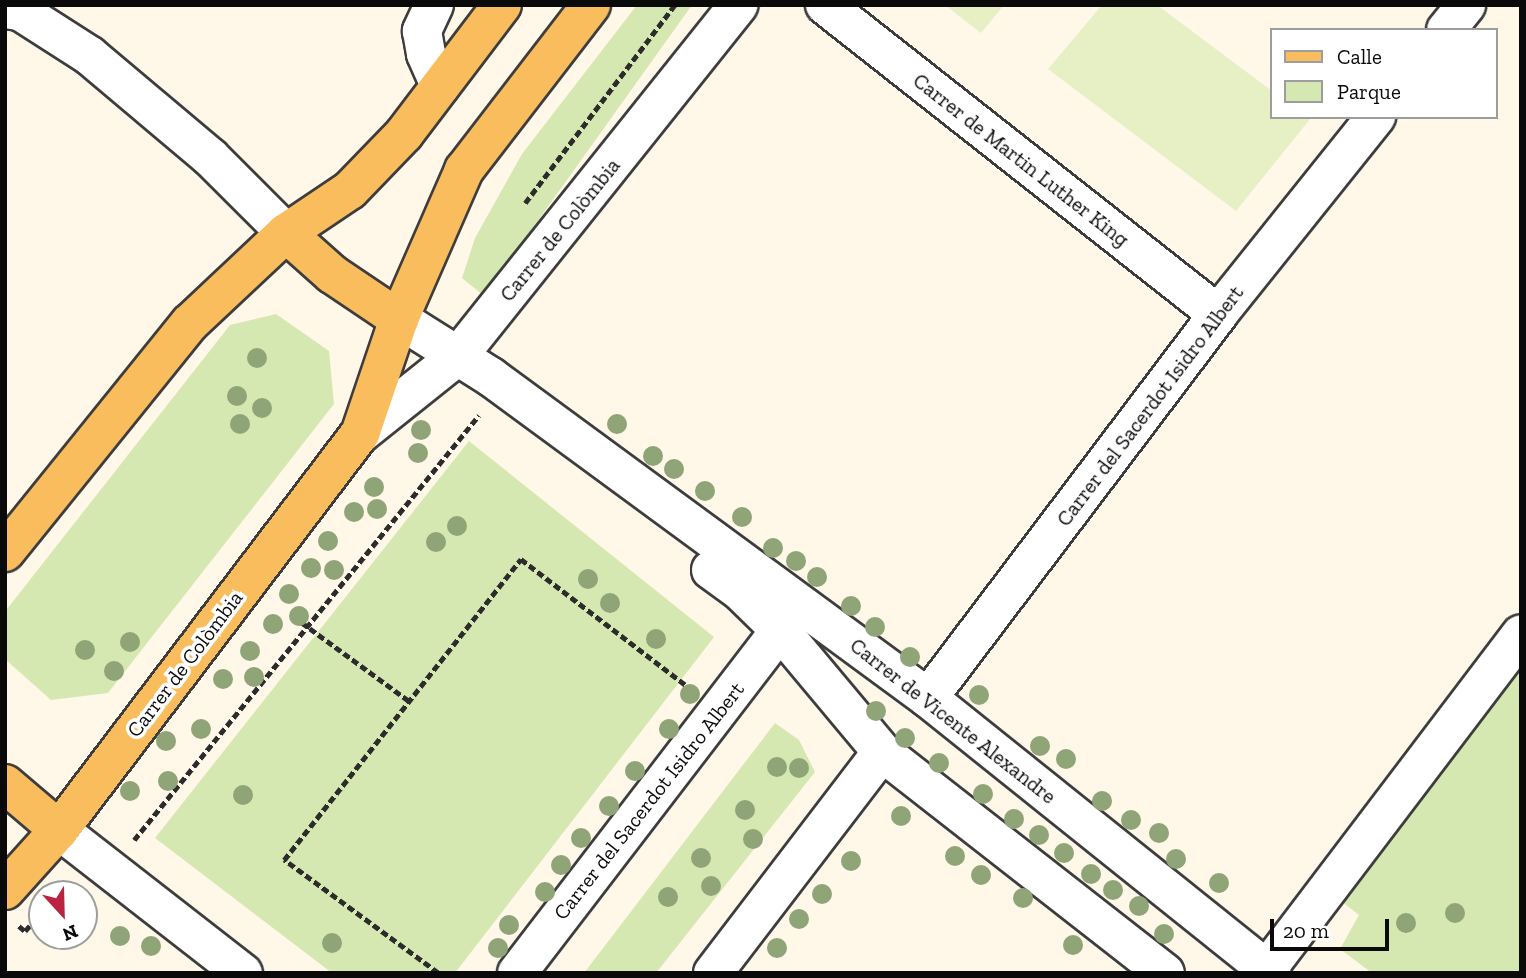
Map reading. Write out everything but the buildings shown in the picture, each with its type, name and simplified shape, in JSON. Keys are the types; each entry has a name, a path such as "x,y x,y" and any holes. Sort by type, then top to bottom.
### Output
{"main road":[{"path":"5,552 190,323 286,233 350,190 404,134 502,5"},
{"name":"Carrer de Colòmbia","path":"5,890 59,830 360,434 399,319 464,170 591,5"},
{"path":"286,233 332,274 399,319"},
{"path":"5,784 59,830"}],"street":[{"path":"434,5 422,31 426,54 440,86"},
{"name":"Carrer de Colòmbia","path":"360,434 459,355 738,5"},
{"name":"Carrer de Martin Luther King","path":"825,5 1218,314"},
{"path":"1448,28 1466,5"},
{"path":"14,14 100,64 211,157 286,233"},
{"name":"Carrer del Sacerdot Isidro Albert","path":"928,698 1218,314 1374,119"},
{"name":"Carrer de Vicente Alexandre","path":"399,319 459,355 503,386 626,479 928,698 1267,972"},
{"name":"Carrer de Vicente Alexandre","path":"626,479 648,522 741,592 780,630 883,752 1165,973"},
{"name":"Carrer del Sacerdot Isidro Albert","path":"517,973 780,630"},
{"path":"1267,972 1521,635"},
{"path":"713,973 883,752"},
{"path":"59,830 243,973"}],"path":[{"path":"523,205 675,5"},
{"path":"108,869 159,814 503,386"},
{"path":"438,973 284,860 521,559 691,689"},
{"path":"293,616 409,701"}],"green space":[{"path":"637,5 692,5 484,296 462,278 475,238 522,154"},
{"path":"945,5 1004,5 981,33"},
{"path":"1102,5 1157,5 1270,90 1270,119 1310,119 1236,211 1048,69"},
{"path":"276,314 329,351 334,404 108,693 51,700 6,660 7,609 230,325"},
{"path":"469,441 714,637 455,973 332,973 155,838"},
{"path":"1521,665 1521,973 1372,973 1340,949 1359,915 1341,901"},
{"path":"775,723 799,740 815,772 656,973 584,973"}]}
